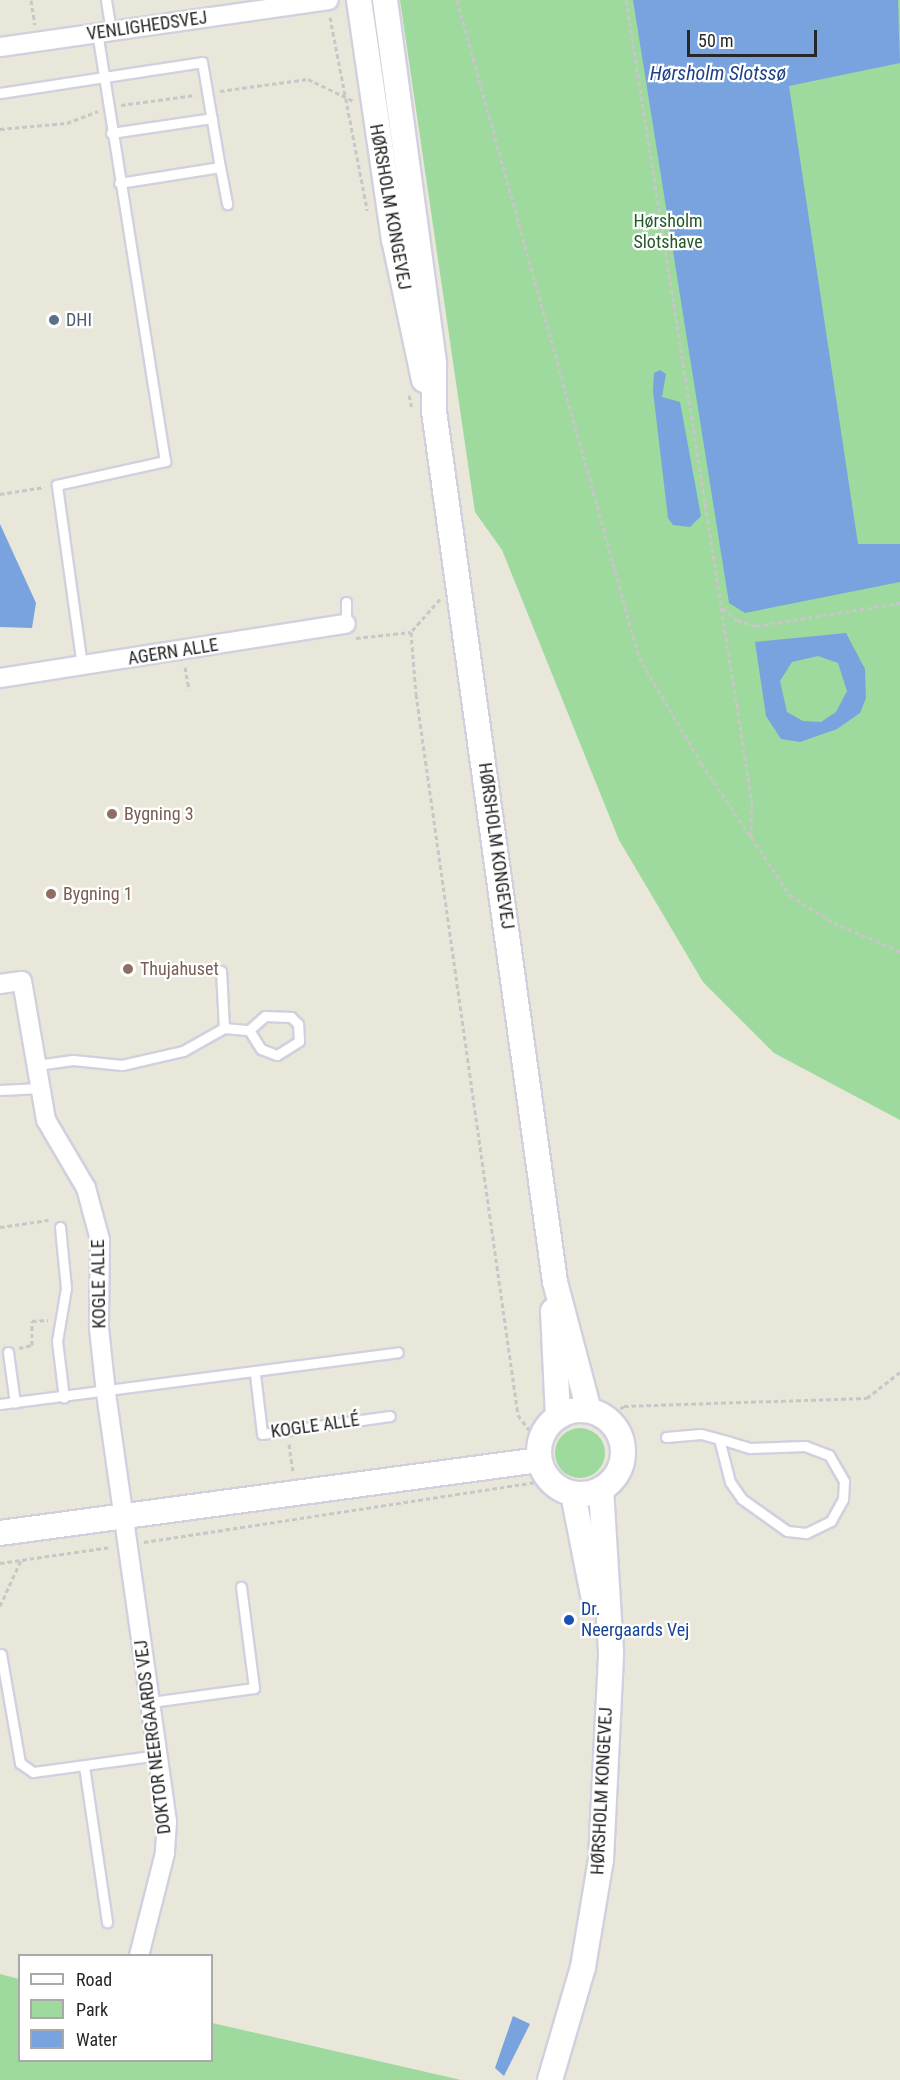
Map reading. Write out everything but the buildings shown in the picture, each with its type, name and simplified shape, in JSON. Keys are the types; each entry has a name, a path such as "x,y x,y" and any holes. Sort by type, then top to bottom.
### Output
{"main road":[{"path":"361,0 376,17 403,196 416,231"},
{"name":"HØRSHOLM KONGEVEJ","path":"361,0 394,239 419,367 434,411"},
{"name":"HØRSHOLM KONGEVEJ","path":"385,0 434,364 434,411 555,1282 558,1417"},
{"name":"HØRSHOLM KONGEVEJ","path":"555,1282 598,1415"},
{"path":"598,1415 618,1431 623,1459 601,1490 573,1494 542,1460 558,1417 598,1415"},
{"path":"0,1533 542,1460"},
{"name":"HØRSHOLM KONGEVEJ","path":"550,2080 583,1967 601,1860 606,1677 611,1652 601,1490"},
{"name":"HØRSHOLM KONGEVEJ","path":"573,1494 590,1569 596,1652 606,1677"}],"street":[{"name":"VENLIGHEDSVEJ","path":"0,47 329,0"},
{"name":"AGERN ALLE","path":"0,678 346,624"},
{"name":"KOGLE ALLE","path":"0,984 22,981 50,1130 95,1212 106,1393 124,1516"},
{"name":"DOKTOR NEERGAARDS VEJ","path":"124,1516 159,1755 165,1853 140,1954"}],"lane":[{"path":"82,666 57,485 165,462 111,133 104,75 106,0"},
{"path":"0,93 104,75 202,62 227,204"},
{"path":"111,133 212,118"},
{"path":"119,183 220,167"},
{"path":"346,602 346,624"},
{"path":"221,971 224,1028"},
{"path":"37,1065 150,1060 183,1051 224,1028 249,1030 265,1016 291,1017 298,1024 299,1041 277,1055 261,1049 249,1030"},
{"path":"0,1090 41,1088"},
{"path":"60,1227 66,1288 57,1341 64,1398"},
{"path":"8,1352 15,1402"},
{"path":"0,1404 255,1374 398,1353"},
{"name":"KOGLE ALLÉ","path":"255,1374 262,1434 390,1416"},
{"path":"666,1437 719,1439 750,1448 805,1446 829,1455 844,1481 843,1499 831,1521 807,1533 787,1531 742,1499 730,1482 719,1439"},
{"path":"151,1702 254,1688 241,1587"},
{"path":"1,1654 20,1763 33,1772 159,1755"},
{"path":"84,1766 107,1922"}],"path":[{"path":"31,0 38,41"},
{"path":"457,0 639,657 790,896 834,923 900,951"},
{"path":"626,0 752,803 751,837"},
{"path":"0,129 13,128"},
{"path":"0,494 57,485"},
{"path":"721,607 737,620 756,626 900,603"},
{"path":"0,1563 527,1487 542,1460 518,1415 476,1147 411,632 350,639 346,624"},
{"path":"182,651 189,690"},
{"path":"0,1227 52,1220 60,1227"},
{"path":"8,1352 32,1345 32,1321 61,1319"},
{"path":"598,1415 624,1406 867,1398 900,1372"},
{"path":"0,1606 21,1560"}],"green space":[{"name":"Hørsholm Slotshave","path":"400,0 900,0 900,1120 774,1053 703,982 619,840 502,550 475,512"},
{"path":"580,1428 598,1435 605,1453 598,1471 580,1478 562,1471 555,1453 562,1435"},
{"path":"0,1974 18,1979 18,2062 213,2062 213,2023 461,2080 0,2080"}],"water":[{"name":"Hørsholm Slotssø","path":"633,0 898,0 900,63 789,86 858,544 900,544 900,582 745,613 729,603"},
{"path":"660,370 666,374 662,397 680,402 701,516 690,527 673,525 668,518 653,391 654,373"},
{"path":"0,524 36,603 32,628 0,627"},
{"path":"846,633 865,669 866,698 860,713 837,729 800,742 781,739 766,716 755,642","holes":["818,656 838,663 847,691 836,712 821,722 803,721 787,712 780,681 792,662"]},
{"path":"513,2016 530,2024 504,2076 495,2068"}],"place":[{"name":"DHI","path":"54,320"},
{"name":"Bygning 3","path":"112,814"},
{"name":"Bygning 1","path":"51,894"},
{"name":"Thujahuset","path":"128,969"},
{"name":"Dr. Neergaards Vej","path":"569,1620"}]}
